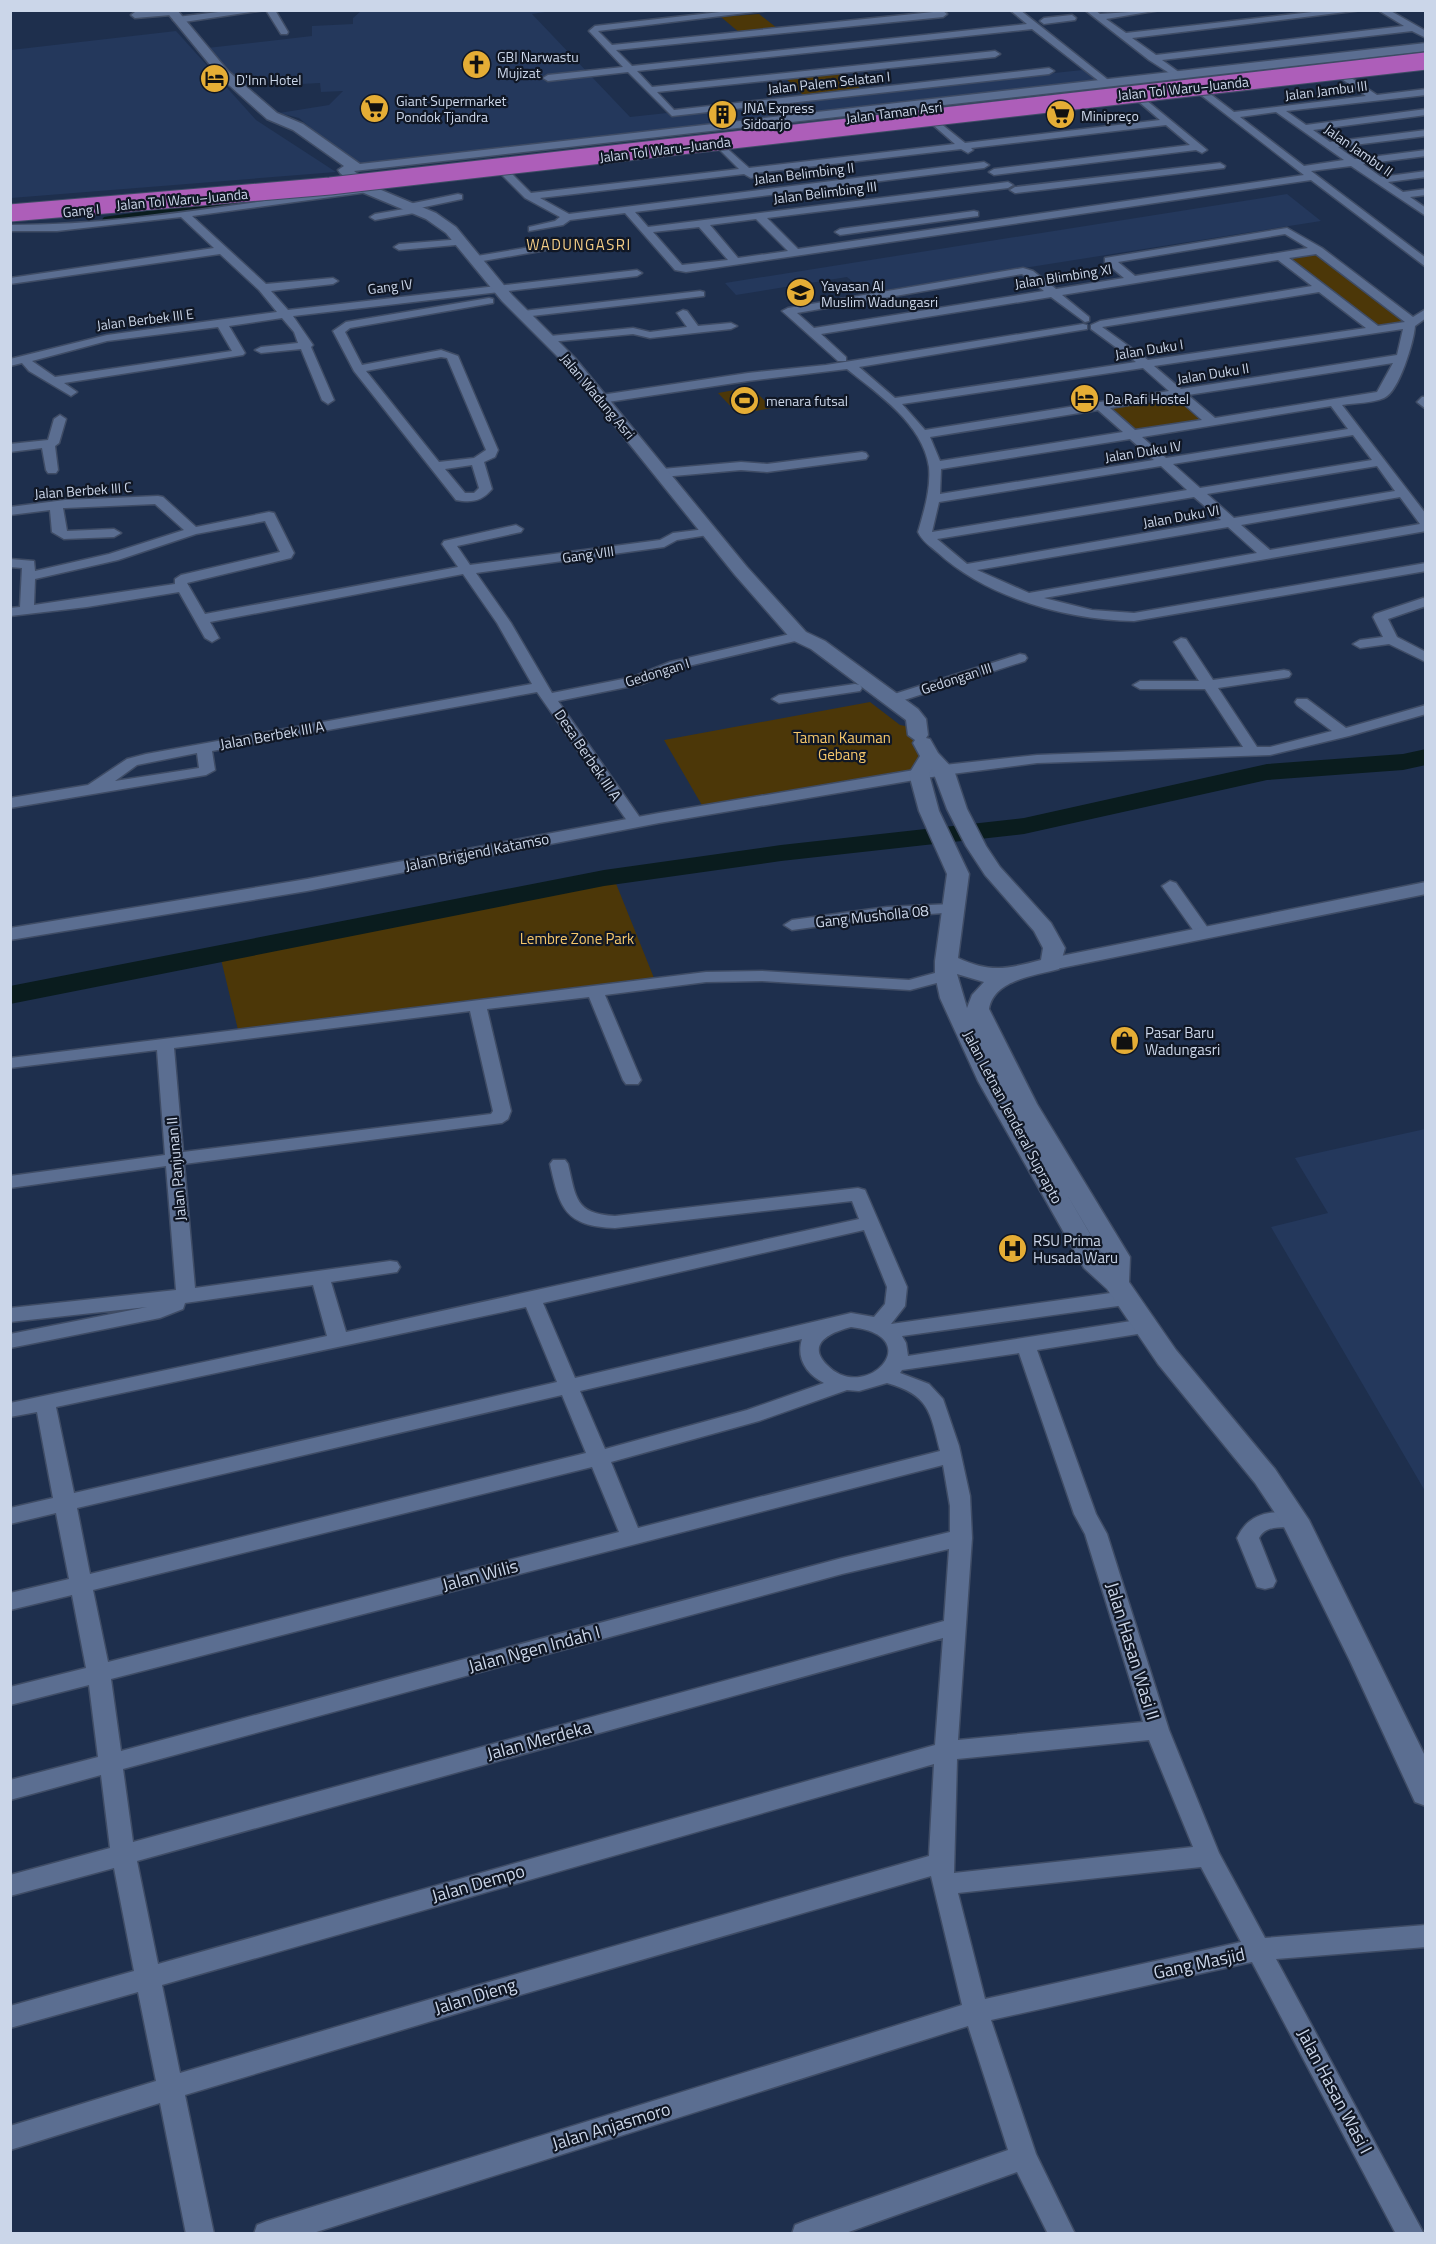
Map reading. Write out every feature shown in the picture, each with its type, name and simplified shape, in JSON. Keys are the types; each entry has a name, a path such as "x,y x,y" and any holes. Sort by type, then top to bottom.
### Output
{"highway":[{"name":"Jalan Tol Waru–Juanda","path":"10,202 399,169 1425,52"},
{"name":"Jalan Tol Waru–Juanda","path":"10,213 330,186 1425,61"}],"main road":[{"name":"Jalan Wadung Asri","path":"173,14 224,74 272,116 284,123 287,130 363,181 443,223 463,242 510,301 550,339 601,399 709,531 801,638 806,649 918,735 937,763"},
{"path":"363,181 459,158 1107,84 1425,39"},
{"name":"Jalan Taman Asri","path":"363,181 503,173 1425,66"},
{"path":"488,155 503,173"},
{"path":"459,158 469,166 470,176"},
{"name":"Jalan Wadung Asri","path":"801,638 818,645 893,699 916,719 918,735"},
{"path":"992,871 977,868 958,874 929,811 919,774 937,763 976,846 992,871 1043,928 1052,956 1002,978 980,998 978,1009 1025,1104 1144,1326 1265,1476 1295,1520 1365,1661 1425,1793"},
{"name":"Jalan Letnan Jenderal Suprapto","path":"958,874 946,968 951,998 990,1081 1093,1262 1120,1279"},
{"path":"946,968 1002,978"}],"street":[{"path":"135,15 261,10"},
{"path":"270,10 284,32"},
{"path":"740,12 767,10"},
{"path":"1014,10 1107,84"},
{"path":"1030,10 1122,82"},
{"path":"1089,10 1177,75"},
{"path":"1097,17 1156,10"},
{"path":"1123,36 1358,10"},
{"path":"1382,10 1412,28 1425,39"},
{"name":"Jalan Palem Selatan I","path":"740,12 592,30 670,112 674,113 1049,71"},
{"path":"610,48 941,12 951,20"},
{"path":"1044,21 1072,18"},
{"path":"548,78 1034,26"},
{"path":"960,27 977,40"},
{"path":"1152,58 1412,28"},
{"path":"986,47 1004,61"},
{"path":"650,90 995,54"},
{"path":"1013,67 1022,74"},
{"path":"1342,75 1375,98"},
{"path":"1202,92 1425,264"},
{"name":"Jalan Jambu III","path":"1230,115 1425,92"},
{"path":"838,94 858,112"},
{"path":"819,96 838,114"},
{"path":"1141,99 1232,175"},
{"name":"Jalan Jambu II","path":"1277,109 1424,212"},
{"path":"1303,128 1425,112"},
{"path":"935,122 1044,216"},
{"path":"529,196 746,170 1172,125"},
{"path":"1328,145 1425,133"},
{"path":"722,147 790,212"},
{"path":"994,172 1198,147"},
{"path":"1301,169 1425,153"},
{"name":"Jalan Belimbing II","path":"477,259 560,246 534,229 564,221 567,218 984,165"},
{"path":"503,173 529,196 567,218"},
{"path":"1378,180 1425,174"},
{"path":"628,210 679,268 736,262 1044,216 1232,175 1312,177"},
{"name":"Jalan Belimbing III","path":"645,230 790,212 828,220 1011,187 1232,175"},
{"name":"Gang I","path":"10,228 57,228 184,214 363,181"},
{"path":"1400,196 1425,192"},
{"path":"375,217 458,197"},
{"path":"828,220 987,212"},
{"path":"184,214 263,288 300,331 328,400"},
{"path":"759,216 796,253"},
{"path":"828,220 851,245"},
{"path":"702,223 736,262"},
{"path":"1133,280 1109,260 1284,231 1293,233 1318,250 1410,323"},
{"path":"399,247 463,242"},
{"path":"10,281 222,250"},
{"name":"Jalan Blimbing XI","path":"812,332 1318,250"},
{"path":"1280,256 1375,329"},
{"path":"109,265 113,277"},
{"path":"1211,421 1145,365 1027,272 1019,271 789,311 892,402 923,434 935,466 933,499 925,532 927,537 964,568 1024,597 1094,614 1134,617 1425,567"},
{"path":"477,461 486,489 477,497 462,497 358,369 342,336 637,273"},
{"path":"263,288 333,280"},
{"path":"601,399 778,373 1317,285"},
{"path":"510,301 700,294"},
{"name":"Gang IV","path":"285,314 510,301"},
{"path":"935,466 1335,403 1385,393 1402,358 1410,323 1425,312"},
{"path":"683,313 695,330"},
{"name":"Jalan Berbek III E","path":"10,363 101,339 285,314"},
{"name":"Jalan Duku I","path":"892,402 1410,323"},
{"path":"53,381 239,353 222,324"},
{"path":"550,339 633,331 650,335 731,326"},
{"path":"261,350 307,345"},
{"path":"358,369 441,353 452,356 492,450 491,454 477,461 436,466"},
{"name":"Jalan Duku II","path":"923,434 1402,358"},
{"path":"25,360 32,368 71,392"},
{"path":"1425,400 1423,402 1425,406"},
{"path":"1024,597 1425,525 1335,403"},
{"path":"1101,406 1266,554"},
{"path":"10,448 48,444 56,440 60,419"},
{"name":"Jalan Duku IV","path":"933,499 1357,431"},
{"path":"48,444 52,470"},
{"path":"662,473 741,466 767,468 862,456"},
{"path":"927,537 1380,462"},
{"name":"Jalan Duku VI","path":"964,568 1403,493"},
{"name":"Jalan Berbek III C","path":"10,511 56,505 158,500 193,531"},
{"path":"56,505 59,532 64,535 114,533"},
{"path":"10,563 30,570 130,552 193,531 269,516 287,553 186,578 180,582 212,638"},
{"name":"Desa Berbek III A","path":"516,529 449,544 504,623 545,692 631,817"},
{"name":"Gang VIII","path":"202,619 465,570 664,543 673,537 709,531"},
{"path":"27,549 30,570 27,610"},
{"path":"10,612 87,603 182,587"},
{"path":"1391,640 1380,617 1423,602"},
{"name":"Gedongan I","path":"545,692 637,681 675,665 801,638"},
{"path":"1360,644 1391,640 1425,658"},
{"path":"1181,642 1253,752"},
{"name":"Gedongan III","path":"893,699 1020,658"},
{"path":"1140,685 1208,685 1284,674"},
{"path":"779,699 855,688"},
{"name":"Jalan Berbek III A","path":"10,804 93,789 132,762 204,747 545,692"},
{"path":"1302,702 1344,733"},
{"path":"937,763 1283,749 1425,709"},
{"path":"93,789 207,770 204,747"},
{"name":"Jalan Brigjend Katamso","path":"10,934 307,885 631,817 919,774"},
{"path":"1170,886 1204,934"},
{"path":"1052,956 1085,957 1425,888"},
{"name":"Gang Musholla 08","path":"792,925 887,912 952,909"},
{"path":"910,985 946,968"},
{"path":"10,1063 165,1042 734,975 910,985 951,998"},
{"path":"595,991 632,1080"},
{"path":"10,1182 496,1119 502,1115 502,1111 477,1005"},
{"name":"Jalan Panjunan II","path":"165,1042 186,1296"},
{"path":"559,1164 571,1209 580,1218 590,1221 615,1222 858,1194 897,1287 896,1306 883,1328"},
{"path":"10,1410 532,1299 869,1222"},
{"path":"10,1315 186,1296 390,1267"},
{"path":"320,1276 338,1340"},
{"path":"10,1516 851,1320 883,1328 1120,1279"},
{"path":"10,1341 160,1311 180,1302 186,1296"},
{"path":"532,1299 631,1536"},
{"path":"824,1327 809,1343 808,1353 811,1364 831,1379 860,1384 891,1369 920,1362 1144,1326"},
{"path":"883,1328 896,1341 899,1352 891,1369"},
{"name":"Jalan Hasan Wasi II","path":"1025,1345 1035,1367 1085,1514 1096,1534 1157,1730 1208,1856 1260,1949"},
{"path":"891,1369 929,1393 940,1416 961,1504 956,1626 946,1750 942,1873 966,2015 1024,2157 1062,2234"},
{"path":"10,1602 598,1458 752,1416 845,1383"},
{"path":"45,1402 99,1674 109,1764 123,1854 200,2234"},
{"name":"Jalan Wilis","path":"10,1696 950,1456"},
{"path":"1265,1581 1248,1538 1250,1533 1256,1526 1272,1519 1295,1520"},
{"name":"Jalan Ngen Indah I","path":"10,1790 842,1566 961,1538"},
{"name":"Jalan Merdeka","path":"10,1886 956,1626"},
{"name":"Jalan Dempo","path":"10,2017 946,1750 1157,1730"},
{"name":"Jalan Dieng","path":"10,2138 549,1974 942,1873 1208,1856"},
{"name":"Gang Masjid","path":"966,2015 1260,1949 1425,1936"},
{"name":"Jalan Hasan Wasi I","path":"1260,1949 1411,2234"},
{"name":"Jalan Anjasmoro","path":"267,2234 966,2015"},
{"path":"805,2234 1024,2157"}],"shaded area":[{"path":"361,11 543,11 545,12 532,14 630,117 1092,69 1109,81 360,170 299,118 279,113 329,105 343,91 321,92 320,83 301,84 296,80 245,86 207,48 312,36 312,26 353,24 353,18"},
{"path":"176,31 256,120 336,172 11,198 11,50"},
{"path":"1287,194 1321,221 866,293 847,277 736,295 725,283"},
{"path":"1426,1129 1425,1491 1271,1227 1328,1213 1295,1158"}],"green space":[{"path":"759,14 777,28 740,33 721,17"},
{"path":"842,71 862,90 803,95 783,76"},
{"path":"1316,252 1408,322 1374,326 1285,257"},
{"name":"menara futsal","path":"751,387 772,408 738,414 718,393"},
{"path":"1179,396 1206,420 1135,433 1106,408"},
{"name":"Taman Kauman Gebang","path":"870,702 900,725 910,727 924,755 917,771 703,807 664,740"},
{"name":"Lembre Zone Park","path":"613,876 656,983 239,1034 220,955"}],"waterway":[{"path":"110,221 269,200"},
{"path":"10,995 604,878 781,853 1024,826 1267,772 1403,762 1426,757"}],"place":[{"name":"GBI Narwastu Mujizat","path":"476,64"},
{"name":"D'Inn Hotel","path":"215,79"},
{"name":"Giant Supermarket Pondok Tjandra","path":"375,108"},
{"name":"JNA Express Sidoarjo","path":"722,115"},
{"name":"Minipreço","path":"1060,115"},
{"name":"Yayasan Al Muslim Wadungasri","path":"800,293"},
{"name":"Da Rafi Hostel","path":"1084,398"},
{"name":"menara futsal","path":"745,400"},
{"name":"Pasar Baru Wadungasri","path":"1124,1041"},
{"name":"RSU Prima Husada Waru","path":"1012,1249"}],"district":[{"name":"WADUNGASRI","path":"579,244"}]}
